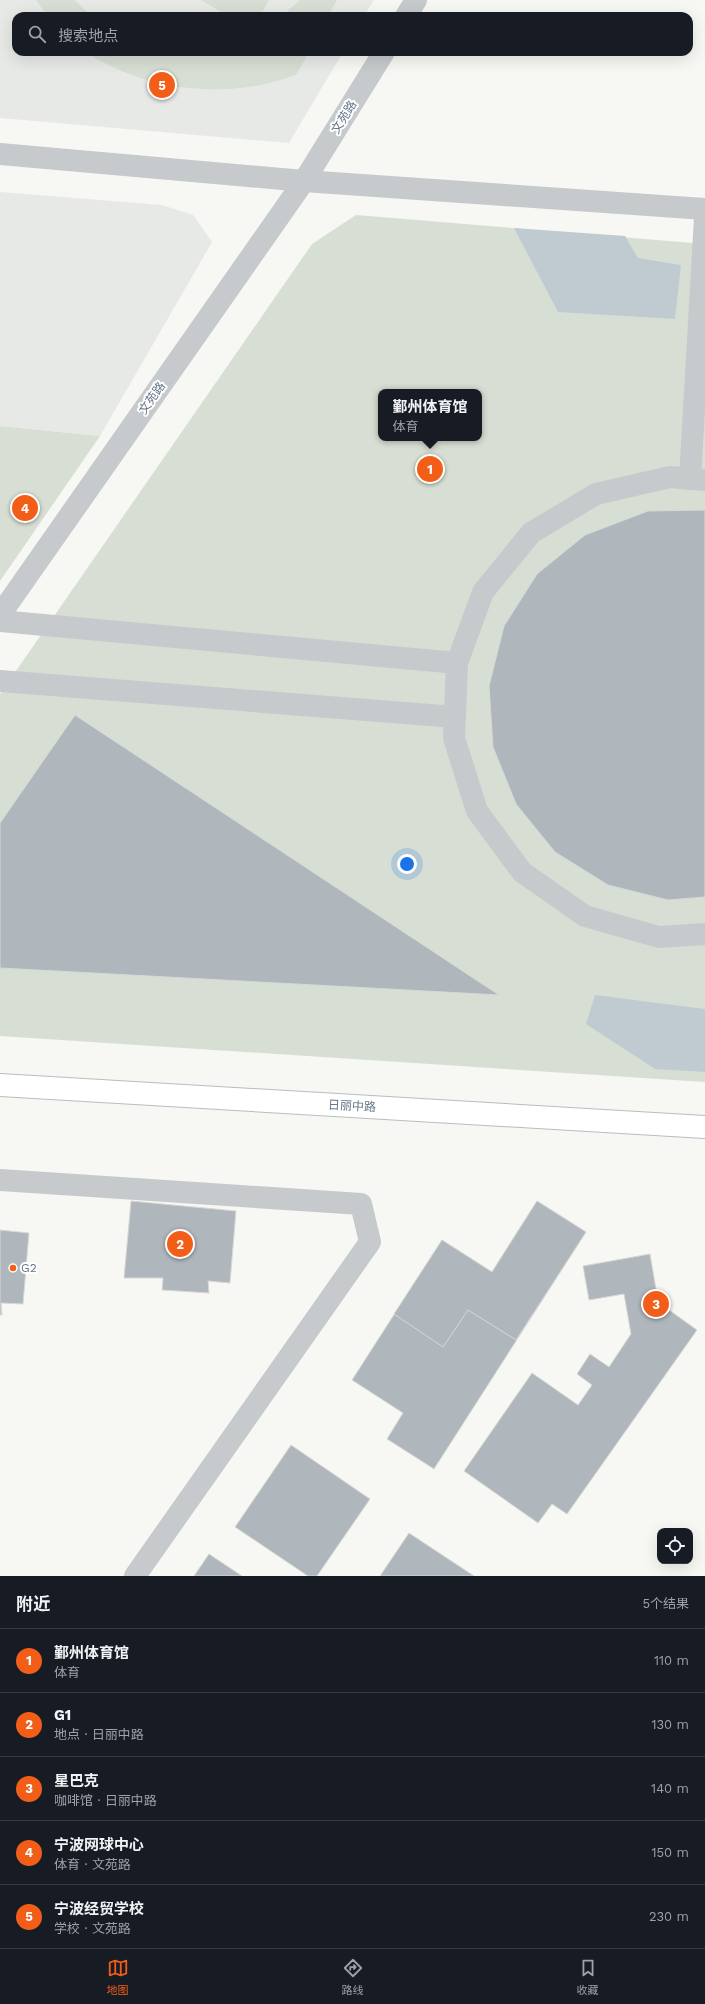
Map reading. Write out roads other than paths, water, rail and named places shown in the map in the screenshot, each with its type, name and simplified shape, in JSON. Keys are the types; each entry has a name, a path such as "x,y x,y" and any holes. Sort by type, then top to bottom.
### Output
{"main road":[{"name":"日丽中路","path":"0,1084 705,1127"}],"street":[{"path":"408,12 416,0"},
{"name":"文苑路","path":"0,615 304,182 382,56"},
{"path":"0,154 304,182 705,209"},
{"path":"705,218 698,480 670,477 596,494 531,533 483,592 456,663 454,738 477,811 522,872 585,916 659,937 705,934"},
{"path":"0,621 456,663"},
{"path":"0,681 455,717"},
{"path":"0,1180 361,1204 370,1242 135,1576"}],"place":[{"name":"宁波经贸学校","path":"162,85"},
{"name":"鄞州体育馆","path":"430,469"},
{"name":"宁波网球中心","path":"25,508"},
{"name":"G1","path":"180,1244"},
{"name":"G2","path":"13,1268"},
{"name":"星巴克","path":"656,1304"}]}
